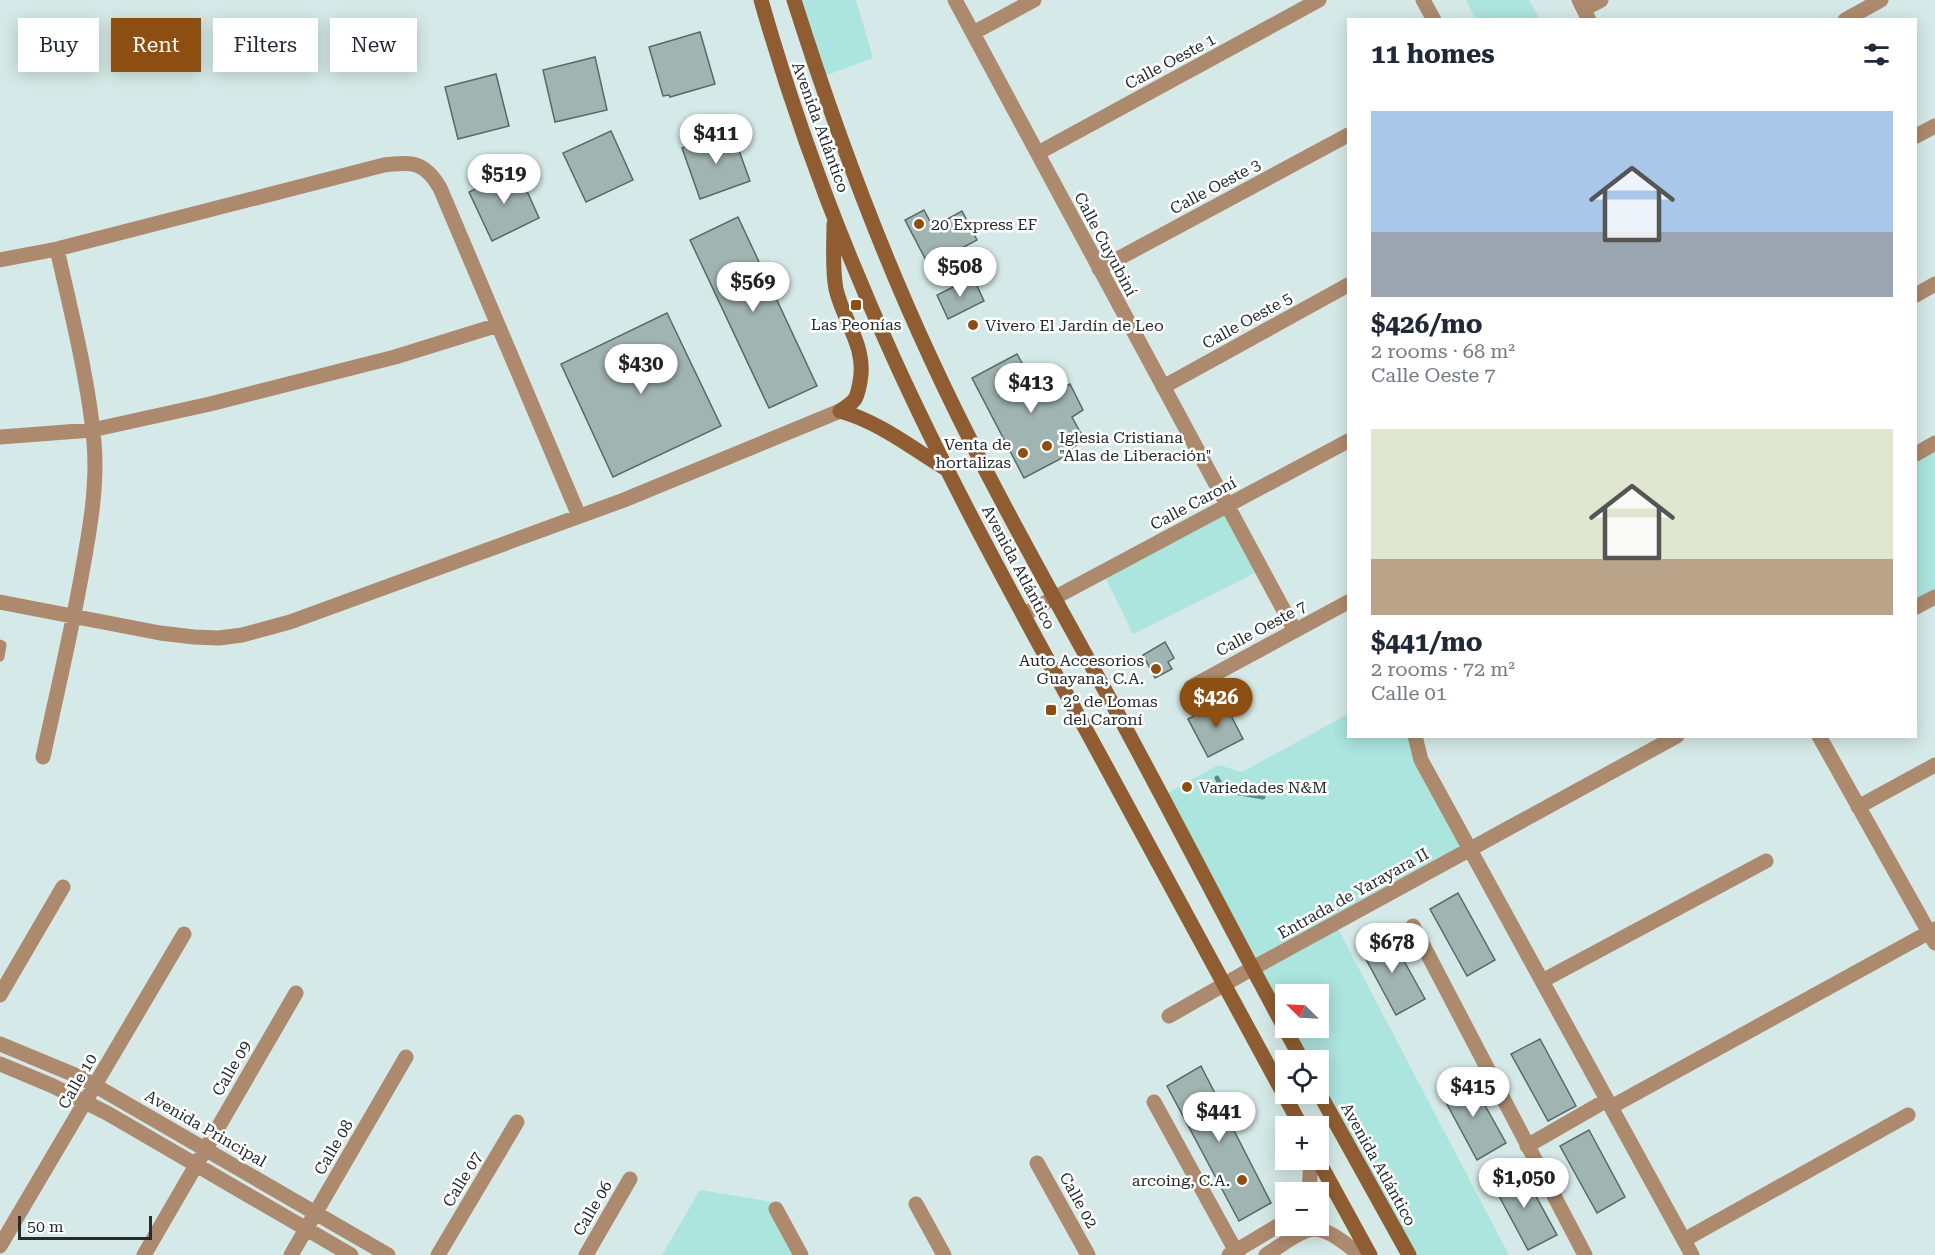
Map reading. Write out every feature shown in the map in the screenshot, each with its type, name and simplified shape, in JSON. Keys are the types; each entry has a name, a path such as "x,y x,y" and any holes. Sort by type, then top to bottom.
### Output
{"main road":[{"name":"Avenida Atlántico","path":"761,0 786,86 834,215 894,358 949,471 1024,614 1296,1116"},
{"name":"Avenida Atlántico","path":"795,0 843,149 904,299 961,423 1297,1050"},
{"path":"834,215 833,272 836,288 862,358 859,390 855,399 840,411"},
{"path":"840,411 874,423 949,471"},
{"name":"Avenida Atlántico","path":"1325,1104 1409,1255"},
{"path":"1323,1170 1370,1255"}],"street":[{"name":"Calle Cuyubiní","path":"955,0 1295,631"},
{"path":"973,33 1034,0"},
{"name":"Calle Oeste 1","path":"1038,153 1319,0"},
{"path":"1423,0 1433,18"},
{"path":"1584,10 1601,0"},
{"path":"1849,18 1881,0"},
{"path":"1917,135 1935,126"},
{"name":"Calle Oeste 3","path":"1099,268 1347,136"},
{"path":"0,260 57,249 384,165 402,163 425,168 432,174 440,188 579,516"},
{"path":"43,757 74,615 92,508 94,443 84,370 57,249"},
{"path":"1917,294 1935,284"},
{"name":"Calle Oeste 5","path":"1163,387 1347,286"},
{"path":"0,437 92,430 210,404 395,357 498,325"},
{"path":"0,602 160,633 219,638 242,635 290,622 579,516 840,411"},
{"name":"Calle Caroní","path":"1024,614 1347,442"},
{"path":"1917,453 1935,443"},
{"path":"1917,606 1935,597"},
{"name":"Calle Oeste 7","path":"1191,687 1347,603"},
{"path":"1416,738 1421,760 1692,1255"},
{"name":"Entrada de Yarayara II","path":"1169,1016 1673,738"},
{"path":"1527,1146 1933,935 1820,738"},
{"path":"1858,807 1935,765"},
{"path":"1542,981 1766,861"},
{"path":"0,994 63,887"},
{"path":"1413,926 1585,1255"},
{"name":"Calle 10","path":"0,1246 184,934"},
{"name":"Calle 09","path":"144,1255 296,993"},
{"name":"Avenida Principal","path":"0,1044 61,1068 95,1085 388,1255"},
{"name":"Calle 08","path":"291,1255 406,1057"},
{"path":"0,1064 85,1102 351,1255"},
{"path":"1154,1102 1234,1254 1275,1228"},
{"path":"1684,1240 1908,1115"},
{"name":"Calle 07","path":"438,1255 517,1122"},
{"name":"Calle 02","path":"1038,1163 1088,1255"},
{"name":"Calle 06","path":"585,1255 630,1179"},
{"path":"916,1204 944,1255"},
{"path":"776,1209 801,1255"},
{"path":"1266,1255 1308,1230 1318,1230 1332,1235 1360,1255"}],"lane":[{"path":"0,644 2,645 0,657"}],"shaded area":[{"path":"794,0 856,0 873,58 819,78"},
{"path":"1466,0 1529,0 1539,18 1475,18"},
{"path":"1935,443 1935,597 1917,606 1917,453"},
{"path":"1226,506 1261,570 1133,634 1102,571"},
{"path":"1347,715 1347,738 1415,738 1470,849 1335,923 1509,1255 1409,1255 1326,1104 1329,1104 1329,1050 1297,1050 1290,1038 1329,1038 1329,984 1275,984 1275,1009 1162,796 1218,765 1242,772"},
{"path":"700,1190 773,1202 801,1255 662,1255"}],"building":[{"path":"700,32 715,84 670,97 669,95 663,96 649,47"},
{"path":"595,57 607,110 555,122 543,70"},
{"path":"496,74 509,126 458,139 445,87"},
{"path":"611,131 633,180 586,202 563,153"},
{"path":"732,131 750,181 700,199 682,148"},
{"path":"517,169 539,218 492,241 469,192"},
{"path":"924,210 933,227 962,211 977,240 929,266 905,220"},
{"path":"738,217 817,386 769,408 690,240"},
{"path":"973,277 984,301 948,319 937,295"},
{"path":"667,313 721,426 613,477 561,364"},
{"path":"1017,354 1030,377 1046,368 1058,390 1070,384 1083,410 1072,417 1085,441 1062,453 1064,457 1024,478 972,378"},
{"path":"1165,642 1174,658 1168,662 1172,669 1155,678 1143,655"},
{"path":"1223,700 1243,739 1208,757 1188,719"},
{"path":"1458,893 1495,960 1467,976 1430,909"},
{"path":"1388,932 1425,999 1396,1015 1360,948"},
{"path":"1540,1039 1576,1106 1548,1121 1511,1054"},
{"path":"1201,1066 1271,1203 1239,1221 1167,1086"},
{"path":"1469,1077 1506,1143 1477,1160 1441,1093"},
{"path":"1589,1130 1625,1197 1597,1213 1560,1146"},
{"path":"1520,1167 1557,1235 1528,1250 1492,1183"}],"waterway":[{"path":"1217,778 1223,790 1263,797"}],"place":[{"name":"20 Express EF","path":"919,224"},
{"name":"Las Peonías","path":"856,305"},
{"name":"Vivero El Jardín de Leo","path":"973,325"},
{"name":"Iglesia Cristiana \"Alas de Liberación\"","path":"1047,446"},
{"name":"Venta de hortalizas","path":"1023,453"},
{"name":"Auto Accesorios Guayana, C.A.","path":"1156,669"},
{"name":"2° de Lomas del Caroní","path":"1051,710"},
{"name":"Variedades N&M","path":"1187,787"},
{"name":"arcoing, C.A.","path":"1242,1180"}]}
